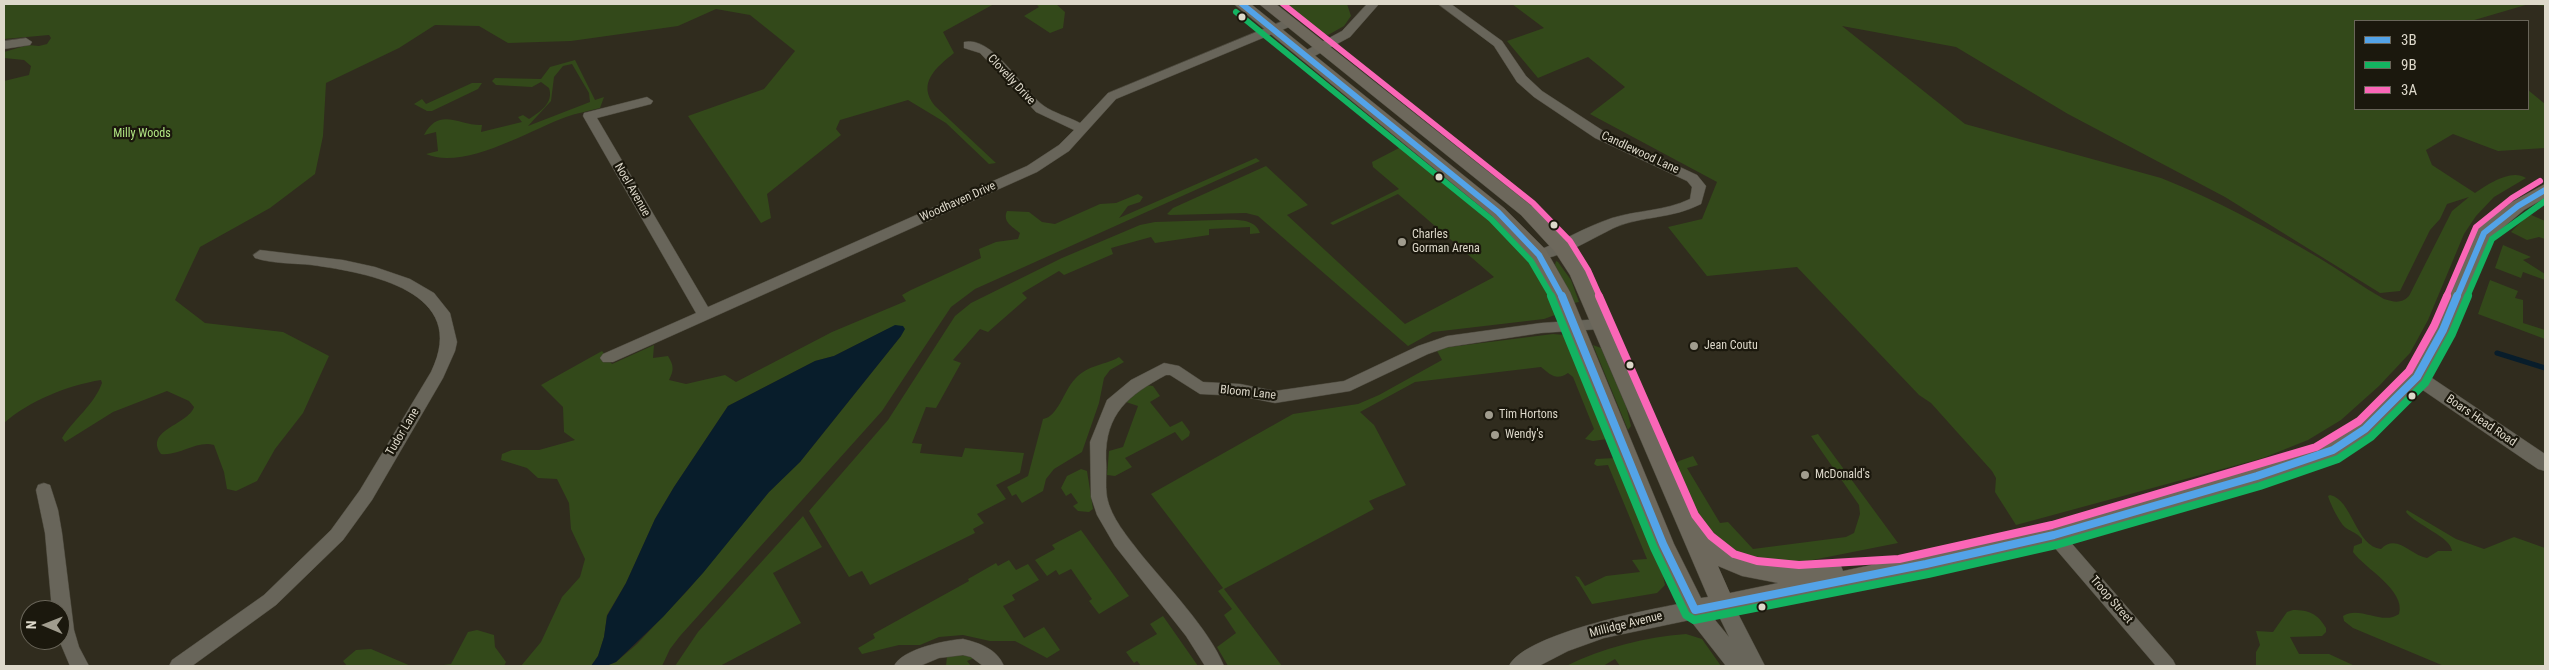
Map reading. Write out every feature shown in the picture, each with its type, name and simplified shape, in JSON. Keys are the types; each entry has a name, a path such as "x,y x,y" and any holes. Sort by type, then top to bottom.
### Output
{"main road":[{"path":"1242,4 1498,212 1539,255 1560,292 1663,544 1695,610"},
{"path":"1267,4 1526,211 1562,247 1579,274 1724,606"},
{"name":"Millidge Avenue","path":"1695,610 1724,606 1900,570 2054,535 2320,456 2365,429 2417,377 2443,330 2450,309 2484,232 2518,206 2545,190"},
{"path":"1686,520 1704,543 1716,554 1729,563 1755,571 1799,575 1900,570"}],"street":[{"path":"1305,56 1352,29 1373,4"},
{"name":"Candlewood Lane","path":"1444,4 1498,44 1521,79 1538,94 1600,135 1687,175 1697,183 1698,196 1690,206 1616,222 1562,247 1539,255"},
{"name":"Woodhaven Drive","path":"608,358 1032,169 1058,153 1101,105 1115,94 1290,22"},
{"path":"4,46 26,42"},
{"name":"Clovelly Drive","path":"968,45 984,50 1040,109 1081,128"},
{"name":"Noel Avenue","path":"647,101 589,116 705,315"},
{"name":"Tudor Lane","path":"178,666 270,600 337,535 366,495 438,374 446,357 449,341 442,314 435,304 397,279 382,272 349,264 260,255"},
{"name":"Bloom Lane","path":"1215,666 1192,630 1122,541 1105,516 1099,497 1098,442 1113,404 1136,384 1164,369 1174,370 1200,388 1240,390 1275,397 1345,387 1423,350 1447,342 1541,328 1600,324"},
{"name":"Boars Head Road","path":"2417,377 2545,464"},
{"path":"44,490 53,516 64,628 69,648 80,666"},
{"name":"Troop Street","path":"2054,535 2167,666"},
{"path":"1724,606 1754,666"},
{"path":"1695,610 1739,666"},
{"name":"Millidge Avenue","path":"1520,666 1566,642 1594,632 1634,621 1695,610"},
{"path":"903,666 934,650 959,647 980,651 995,666"}],"green space":[{"name":"Milly Woods","path":"4,4 994,4 943,32 954,53 931,76 928,90 935,106 996,163 989,164 946,123 908,100 840,120 836,129 841,135 767,194 771,218 761,223 688,116 764,89 795,51 750,15 716,9 678,26 571,41 508,43 479,26 435,25 399,48 326,83 323,136 315,174 270,208 200,247 175,300 205,323 283,332 329,356 303,413 275,449 257,481 236,491 227,489 224,472 214,445 195,446 175,453 161,454 157,446 158,439 162,433 184,419 194,407 189,401 167,391 113,412 65,442 62,438 94,398 102,383 101,380 88,382 50,395 25,408 4,423 4,81 29,75 31,66 24,60 4,58 4,52 28,45 39,46 47,44 51,38 49,35 4,39"},
{"path":"1036,4 1056,4 1065,12 1063,28 1050,33 1024,16 1039,7"},
{"path":"1282,4 1347,4 1351,16 1344,26 1328,35 1314,30"},
{"path":"1512,4 2529,4 2474,20 2354,20 2354,110 2529,110 2529,91 2545,104 2545,148 2498,151 2453,134 2426,150 2432,165 2475,193 2506,176 2520,175 2526,178 2494,197 2476,216 2464,234 2428,320 2410,353 2379,386 2341,420 2308,440 2263,458 2016,525 1995,492 1996,478 1992,471 1931,403 1919,395 1797,267 1707,276 1668,227 1702,219 1717,182 1590,114 1625,87 1588,57 1538,78 1507,41 1544,28","holes":["1842,26 1956,47 2068,114 2225,197 2380,293 2400,291 2430,230 2440,219 2447,204 2469,197 2452,211 2409,296 2400,301 2384,299 2281,236 2222,205 2161,178 1965,124"]},
{"path":"2529,4 2545,4 2545,6"},
{"path":"575,60 595,100 604,97 600,108 566,117 497,147 478,153 441,158 426,154 438,151 436,132 424,135 436,121 443,119 482,125 481,132 522,122 518,117 523,115 529,119 548,103 550,98 549,88 541,82 532,87 496,85 492,81 495,78 541,79 550,67","holes":["572,64 589,93 590,102 528,126 551,101 554,77 563,66"]},
{"path":"472,83 482,83 478,89 432,111 427,111 414,104 422,99 426,104"},
{"path":"1403,146 1464,195 1503,230 1535,271 1551,302 1555,315 1544,319 1433,332 1408,346 1258,216 1246,213 1167,214 1173,208 1266,166 1308,205 1287,215 1405,324 1494,277 1398,194 1333,225 1330,223 1399,189 1373,167 1372,162"},
{"path":"1256,158 1260,161 975,289 951,307 882,411 680,636 670,649 662,666 606,666 616,662 637,644 688,590 769,492 800,462 901,336 888,329 834,356 815,361 728,406 655,519 626,583 607,615 604,637 598,656 591,666 521,666 541,642 562,597 580,577 585,559 571,529 569,503 557,479 538,478 527,468 501,460 502,454 512,450 539,450 575,440 564,432 563,407 541,385 602,351 612,364 654,345 653,358 668,356 671,363 673,368 669,380 686,384 725,375 736,382 832,332 906,301 902,295 981,258 979,249 996,242 1018,239 1020,233 1007,221 1007,211 1029,212 1042,222 1055,224 1100,204 1116,203 1138,194 1143,197 1140,202 1128,206 1119,218"},
{"path":"2529,214 2545,221 2545,239 2539,237 2527,240 2511,232"},
{"path":"1236,220 1253,224 1260,233 1250,234 1250,227 1209,229 1209,235 1155,243 1151,237 1111,248 1113,254 1064,275 1059,271 1022,293 1027,298 988,332 980,329 953,360 961,363 936,408 926,407 912,443 922,444 920,453 962,457 965,448 1024,453 1020,473 996,485 1006,499 977,514 984,523 973,529 975,533 870,585 862,571 849,577 809,511 888,420 955,316 971,303 1062,258 1140,225 1155,222"},
{"path":"2503,245 2531,257 2523,260 2545,274 2545,280 2523,272 2521,278 2495,268"},
{"path":"1556,261 1571,280 1579,302 1574,303 1555,265"},
{"path":"2490,280 2518,291 2515,298 2523,300 2523,323 2545,330 2545,339 2478,314"},
{"path":"1553,334 1565,335 1607,439 1593,441 1585,439 1594,429 1573,377 1568,373 1557,377 1541,367 1415,382 1360,412 1374,425 1406,485 1369,501 1374,509 1224,589 1282,666 1228,666 1217,647 1236,633 1224,615 1232,609 1218,591 1223,588 1151,494 1293,414 1358,404 1379,395 1442,360 1437,351 1442,348"},
{"path":"1593,345 1601,348 1626,406 1631,426 1628,430"},
{"path":"1119,357 1124,362 1110,370 1104,378 1099,403 1082,452 1054,469 1046,479 1043,491 1022,503 1016,494 1012,496 1007,487 1028,476 1043,419 1053,413 1071,384 1080,374"},
{"path":"1145,385 1153,386 1160,396 1150,402 1170,427 1182,421 1190,432 1189,436 1182,441 1175,432 1125,458 1132,467 1115,476 1107,475 1109,451 1123,447 1138,406 1126,402"},
{"path":"1818,434 1898,543 1777,567 1747,563 1706,539 1670,468 1679,461 1693,456 1698,465 1687,468 1720,523 1728,522 1753,549 1846,537 1854,533 1860,514 1859,505 1811,436"},
{"path":"1615,458 1665,585 1657,593 1592,604 1575,576 1579,577 1585,586 1606,576 1640,572 1632,560 1647,559 1608,465 1597,466 1594,464 1596,459"},
{"path":"1081,469 1087,471 1093,509 1089,512 1078,511 1073,506 1078,503 1071,493 1066,496 1061,488 1067,476"},
{"path":"2328,496 2337,498 2344,505 2366,540 2373,546 2381,549 2393,543 2427,558 2438,551 2452,551 2446,541 2417,522 2406,512 2407,510 2456,539 2484,549 2514,537 2545,548 2545,666 2444,666 2353,628 2344,621 2343,616 2350,613 2385,618 2392,617 2399,614 2399,605 2396,596 2390,588 2353,552 2354,546 2362,543 2362,539 2346,528 2341,522 2329,499"},
{"path":"803,516 822,547 773,573 801,623 720,666 675,666 698,632"},
{"path":"1081,530 1129,596 1099,614 1089,601 1092,599 1071,569 1059,575 1056,570 1047,576 1035,560 1055,549 1052,545"},
{"path":"1009,560 1016,570 1028,564 1039,580 1012,595 1015,600 1003,606 1024,638 1044,627 1060,650 1047,658 1015,641 990,641 963,635 939,637 920,645 899,645 862,654 858,648 875,638 873,634 969,581 968,579 996,563 998,566"},
{"path":"2293,610 2304,611 2316,616 2326,628 2326,632 2322,636 2290,637 2299,654 2329,654 2355,666 2256,666 2256,652 2260,645 2256,631 2273,632 2287,612"},
{"path":"1163,616 1198,666 1141,666 1137,661 1134,663 1126,652 1157,634 1150,624"},
{"path":"477,630 494,635 495,647 506,662 504,666 436,666 451,664 468,632"},
{"path":"1686,634 1702,639 1721,666 1620,666 1615,659 1603,666 1566,666 1624,644"},
{"path":"371,649 411,666 347,666 343,661 356,650"},
{"path":"955,652 977,657 967,661 971,666 946,666 947,656"}],"water":[{"path":"895,325 903,326 905,329 901,336 800,462 769,492 703,573 663,617 616,662 606,666 591,666 598,656 604,637 607,616 626,583 655,519 728,406 815,361 834,356"}],"waterway":[{"path":"2497,353 2545,368"}],"transit line":[{"name":"3B","path":"1242,4 1498,212 1539,255 1560,292 1663,544 1695,610 1926,564 2054,535 2257,476 2333,450 2365,429 2417,377 2443,330 2484,233 2518,206 2545,190"},
{"name":"3A","path":"1283,4 1533,203 1570,241 1588,270 1695,515 1711,536 1734,554 1757,561 1799,565 1899,559 2052,525 2316,447 2359,421 2409,371 2434,326 2476,227 2512,198 2540,181"},
{"name":"9B","path":"1236,12 1491,219 1531,261 1551,296 1654,548 1686,615 1694,620 1928,574 2056,545 2260,486 2338,459 2371,437 2425,383 2452,334 2492,239 2524,214 2545,201"}],"place":[{"name":"Charles Gorman Arena","path":"1402,242"},
{"name":"Jean Coutu","path":"1694,346"},
{"name":"Tim Hortons","path":"1489,415"},
{"name":"Wendy's","path":"1495,435"},
{"name":"McDonald's","path":"1805,475"}]}
